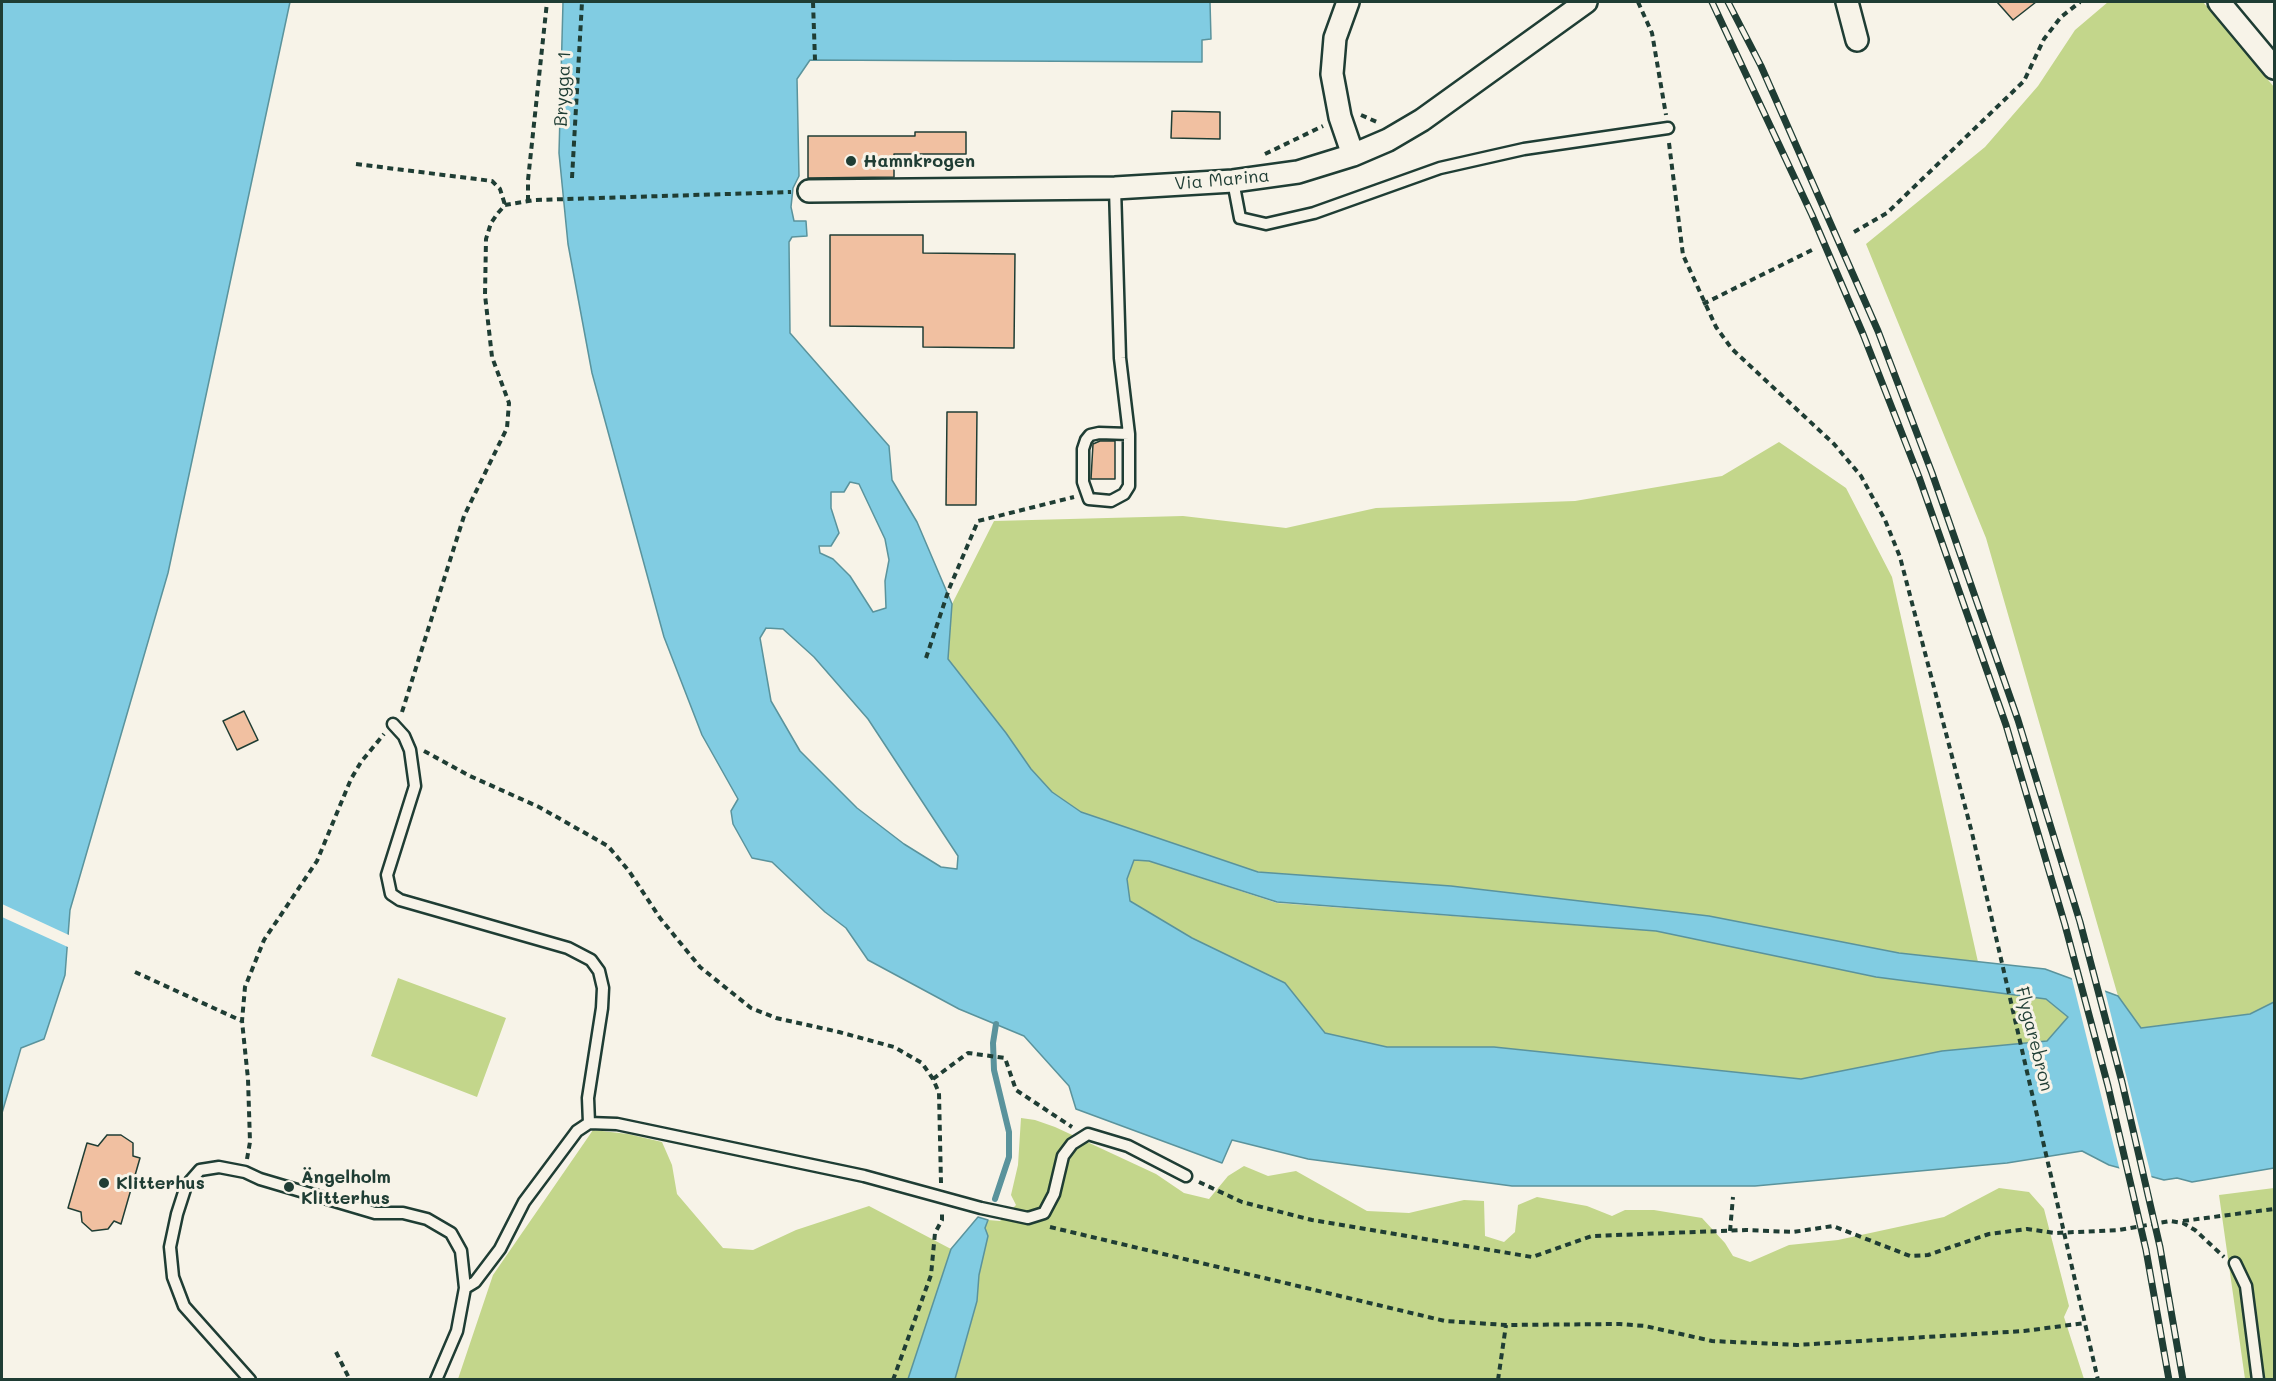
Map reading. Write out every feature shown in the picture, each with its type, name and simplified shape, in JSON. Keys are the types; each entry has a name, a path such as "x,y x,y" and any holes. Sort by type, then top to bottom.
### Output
{"street":[{"path":"1348,2 1335,38 1332,74 1340,117 1353,155"},
{"name":"Via Marina","path":"809,191 1115,188 1233,181 1298,172 1353,155 1388,140 1422,120 1586,2"},
{"path":"1847,2 1857,40"},
{"path":"2219,2 2274,68"}],"lane":[{"path":"1233,181 1240,218 1266,224 1314,213 1440,168 1524,149 1668,128"},
{"path":"1115,188 1120,358 1129,434 1129,486 1124,494 1111,501 1089,499 1083,482 1083,449 1090,435 1129,434"},
{"path":"393,724 404,736 410,750 415,786 387,875 391,894 400,900 568,948 591,960 599,971 603,988 601,1030 588,1098 590,1123"},
{"path":"465,1288 475,1282 500,1249 524,1202 577,1131 590,1123 617,1124 864,1176 1007,1215 1034,1217 1044,1213 1054,1194 1064,1156 1072,1144 1088,1134 1111,1140 1186,1176"},
{"path":"250,1380 184,1306 173,1277 170,1247 186,1186 200,1170 219,1167 245,1172 375,1213 403,1213 427,1220 451,1233 461,1251 465,1288 457,1331 436,1380"},
{"path":"2235,1263 2247,1286 2258,1380"}],"path":[{"path":"528,201 528,180 547,2"},
{"name":"Brygga 1","path":"572,178 582,2"},
{"path":"813,2 815,60"},
{"name":"Flygarebron","path":"1638,2 1652,33 1668,128 1683,255 1704,304 1732,349 1834,444 1862,476 1886,520 1900,557 1987,902 2066,1232 2098,1380"},
{"path":"1854,232 1887,213 2024,81 2044,39 2061,17 2080,2"},
{"path":"1263,155 1340,117 1360,114 1379,123 1387,118"},
{"path":"356,164 492,181 500,189 505,205"},
{"path":"245,1172 249,1142 248,1079 242,1021 246,987 264,940 317,861 340,801 361,762 403,711 409,698 464,516 507,428 509,403 488,339 484,271 486,239 491,223 505,205 535,200 809,191"},
{"path":"1704,304 1812,250"},
{"path":"926,658 949,589 978,521 1086,494"},
{"path":"410,750 419,748 470,776 539,807 608,846 629,871 660,918 700,967 752,1008 776,1018 894,1047 922,1063 939,1093 942,1220 935,1233 931,1275 893,1380"},
{"path":"135,972 242,1021"},
{"path":"933,1079 968,1053 1005,1058 1016,1090 1072,1128 1080,1138"},
{"path":"1186,1176 1242,1202 1312,1220 1532,1257 1592,1236 1730,1231 1793,1232 1833,1226 1910,1256 1928,1255 1989,1234 2027,1229 2066,1232 2119,1230 2274,1209"},
{"path":"1730,1231 1733,1197"},
{"path":"1034,1217 1038,1224 1445,1321 1506,1325 1620,1324 1645,1326 1712,1341 1797,1345 2013,1332 2085,1323"},
{"path":"2176,1222 2195,1230 2235,1263"},
{"path":"1498,1380 1506,1325"},
{"path":"336,1352 350,1380"}],"green space":[{"path":"2108,2 2203,2 2274,87 2274,1002 2250,1014 2140,1028 2118,996 1986,538 1866,244 1985,147 2038,86 2075,30"},
{"path":"1779,442 1846,488 1892,577 1978,962 1899,953 1709,916 1451,886 1258,872 1081,812 1052,792 1031,769 948,659 952,604 994,521 1183,516 1286,528 1376,508 1575,501 1722,476"},
{"path":"1134,860 1149,861 1277,903 1656,931 1876,977 2046,999 2069,1017 2047,1041 1942,1051 1801,1079 1494,1047 1387,1047 1325,1033 1285,983 1192,938 1129,901 1127,879"},
{"path":"398,978 506,1018 477,1097 371,1056"},
{"path":"1021,1118 1055,1127 1156,1174 1184,1193 1209,1199 1228,1176 1244,1166 1268,1176 1296,1171 1367,1211 1409,1213 1464,1200 1484,1201 1485,1236 1504,1242 1515,1232 1518,1205 1537,1197 1587,1206 1612,1216 1625,1210 1654,1210 1702,1218 1725,1243 1733,1256 1750,1262 1789,1245 1838,1240 1944,1217 1999,1188 2029,1192 2044,1209 2069,1306 2064,1317 2084,1379 955,1380 977,1301 979,1275 988,1236 985,1228 988,1220 1000,1221 1016,1205 1011,1195 1018,1165"},
{"path":"593,1130 628,1134 662,1142 672,1165 677,1194 723,1248 753,1250 796,1230 869,1206 951,1249 908,1379 458,1379 493,1275"},
{"path":"2274,1188 2274,1379 2245,1379 2219,1195"}],"water":[{"path":"2,2 290,2 168,573 70,910 65,975 44,1039 21,1048 2,1113"},
{"path":"563,2 1210,2 1211,39 1202,40 1202,62 810,60 797,79 799,176 793,188 791,207 794,221 806,221 807,236 792,237 789,242 790,333 889,446 892,480 917,522 952,604 948,659 1031,769 1052,792 1081,812 1258,872 1451,886 1709,916 1899,953 2045,969 2118,996 2141,1028 2250,1014 2274,1002 2274,1168 2192,1182 2177,1178 2164,1180 2109,1165 2082,1151 2007,1163 1755,1186 1512,1186 1308,1159 1232,1140 1222,1163 1076,1109 1069,1086 1024,1036 959,1009 868,960 846,928 825,912 772,862 752,858 733,824 731,811 738,799 702,735 664,637 592,373 568,244 559,153","holes":["850,482 859,484 885,539 889,560 885,581 886,608 873,612 850,576 833,559 820,553 819,546 831,546 839,533 831,508 831,492 844,492","766,628 783,629 814,657 868,719 958,856 957,869 941,867 904,844 857,808 800,751 771,701 760,638","1134,860 1149,861 1277,902 1656,931 1876,977 2046,999 2068,1017 2047,1041 1942,1051 1801,1079 1494,1047 1387,1047 1325,1033 1285,983 1192,938 1130,901 1127,879"]},
{"path":"978,1217 988,1220 985,1228 988,1236 979,1275 977,1301 955,1379 908,1379 951,1249"}],"pier":[{"path":"2,904 71,936 70,948 2,917"},
{"path":"2071,975 2104,987 2152,1179 2120,1171"}],"building":[{"path":"1997,2 2036,2 2013,20"},
{"path":"1172,111 1220,112 1220,139 1171,138"},
{"name":"Hamnkrogen","path":"915,132 966,132 966,154 894,154 894,177 808,178 808,136 915,136"},
{"path":"830,235 923,235 923,253 1015,254 1014,348 923,347 923,327 830,326"},
{"path":"947,412 977,412 976,505 946,505"},
{"path":"1100,441 1115,441 1115,479 1091,479 1093,444"},
{"path":"244,711 258,740 237,750 223,721"},
{"name":"Klitterhus","path":"107,1135 121,1135 133,1143 133,1156 140,1158 121,1224 114,1221 108,1229 92,1231 82,1222 81,1212 68,1208 87,1143 98,1146"}],"waterway":[{"path":"995,1199 1009,1157 1009,1132 994,1070 993,1043 996,1024"}],"railway":[{"path":"1712,2 1812,215 1863,334 1919,477 2006,725 2065,925 2108,1086 2146,1250 2169,1380"},
{"path":"1728,2 1761,66 1878,331 1932,473 2018,720 2080,922 2122,1082 2160,1247 2183,1380"}],"place":[{"name":"Hamnkrogen","path":"851,161"},
{"name":"Klitterhus","path":"104,1183"},
{"name":"Ängelholm Klitterhus","path":"289,1187"}]}
